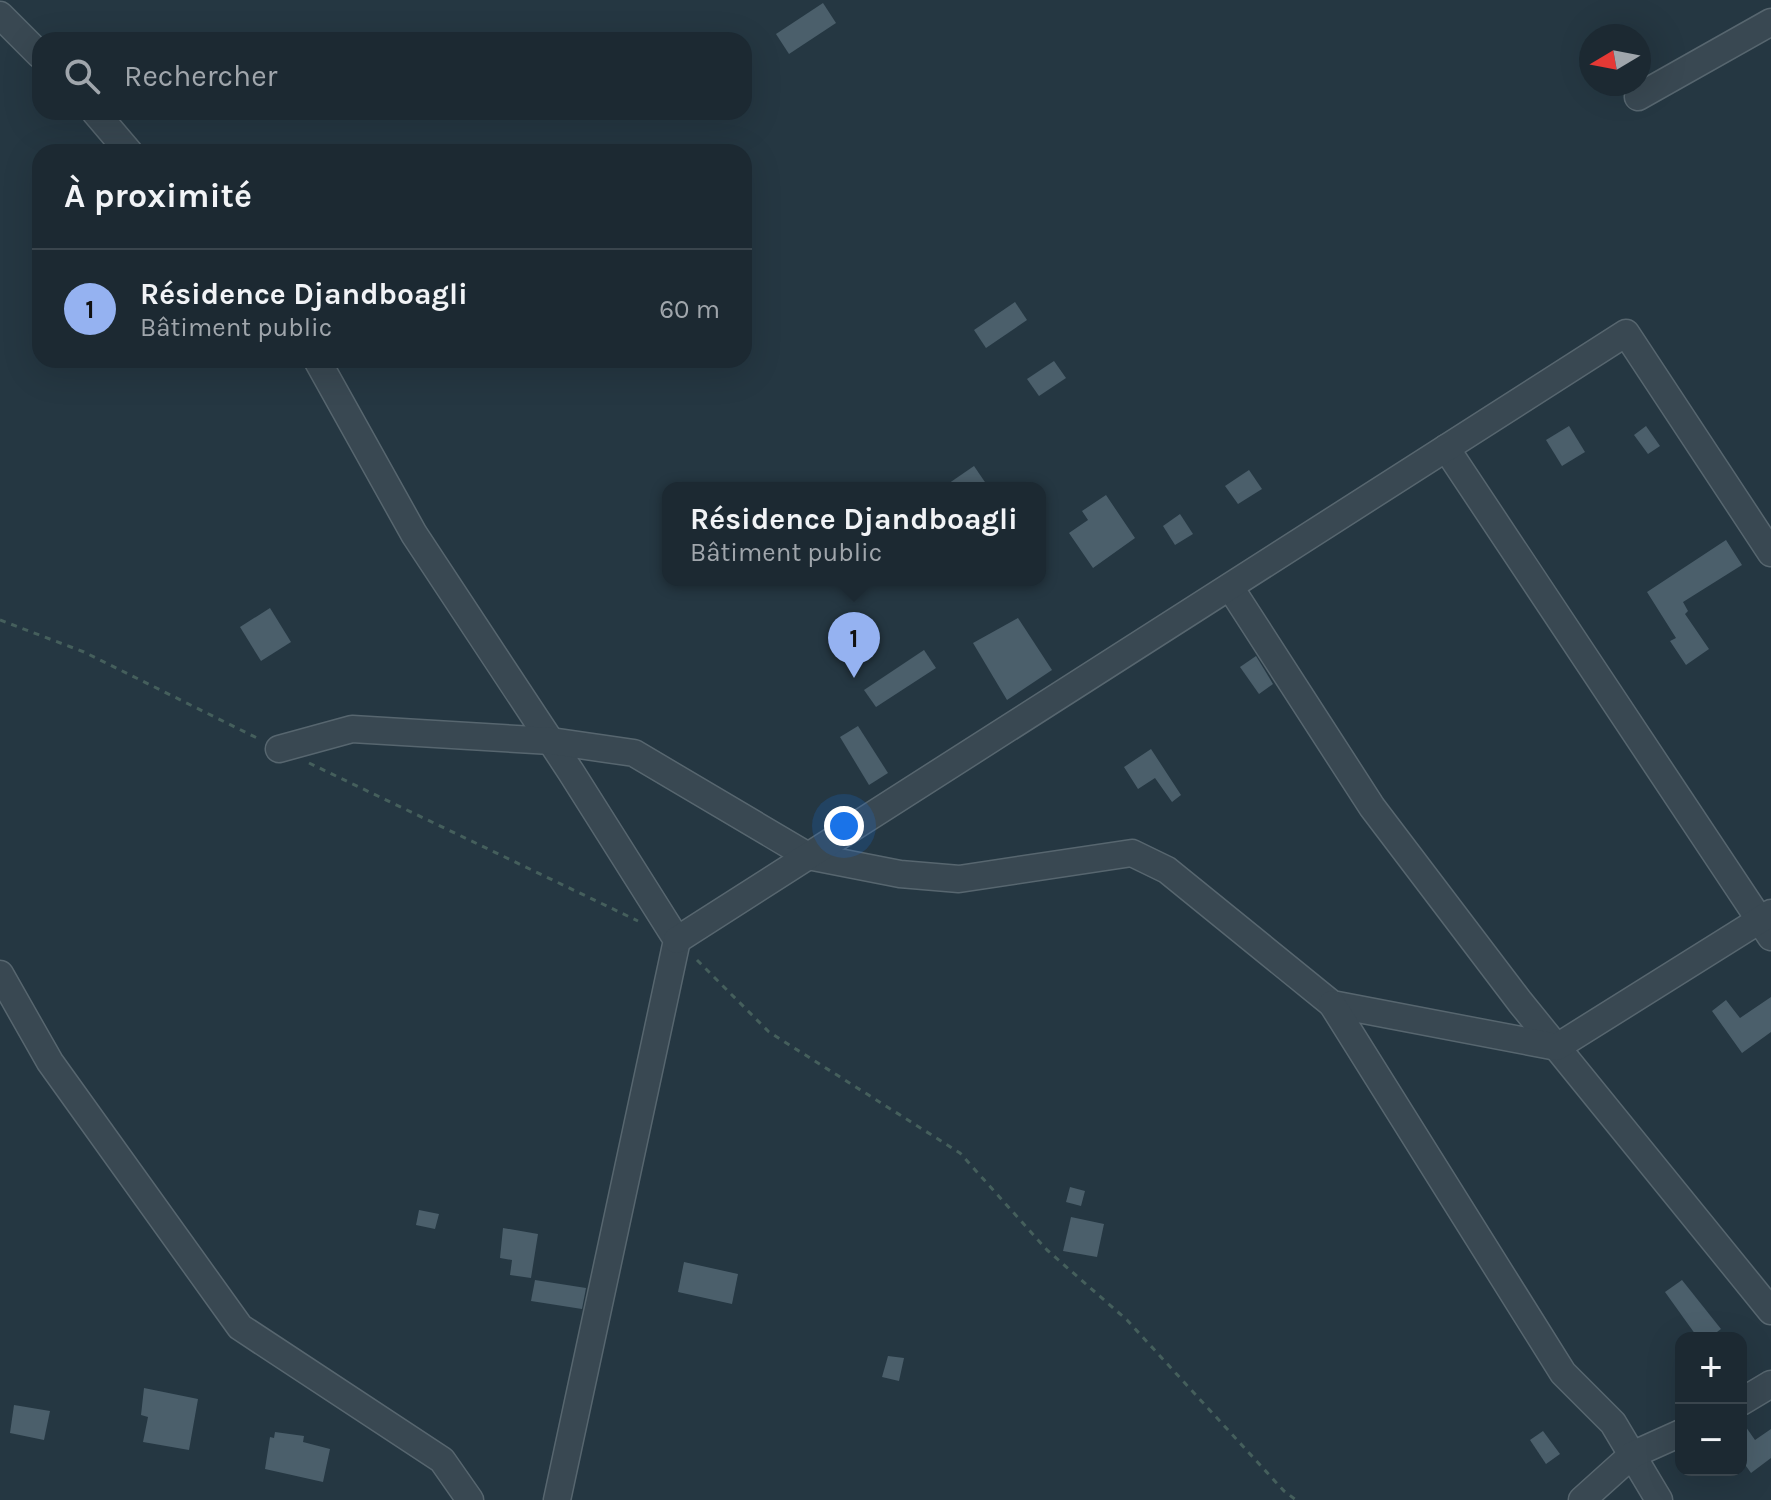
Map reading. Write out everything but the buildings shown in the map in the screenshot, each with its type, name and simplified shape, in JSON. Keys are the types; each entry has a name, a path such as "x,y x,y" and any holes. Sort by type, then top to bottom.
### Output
{"street":[{"path":"0,15 32,47"},
{"path":"1638,97 1771,22"},
{"path":"102,120 122,144"},
{"path":"677,940 1626,333 1771,553"},
{"path":"321,368 414,534 551,741 677,940 557,1500"},
{"path":"1332,1004 1557,1047 1767,923 1446,448"},
{"path":"1230,587 1372,807 1557,1047 1771,1311"},
{"path":"279,749 352,729 551,741 634,753 808,856 900,874 959,879 1132,853 1167,870 1332,1004 1563,1373 1613,1423 1659,1500"},
{"path":"0,974 50,1062 240,1327 442,1460 470,1500"},
{"path":"1747,1398 1771,1384"},
{"path":"1582,1500 1632,1455 1675,1436"}],"place":[{"name":"Résidence Djandboagli","path":"854,678"}]}
